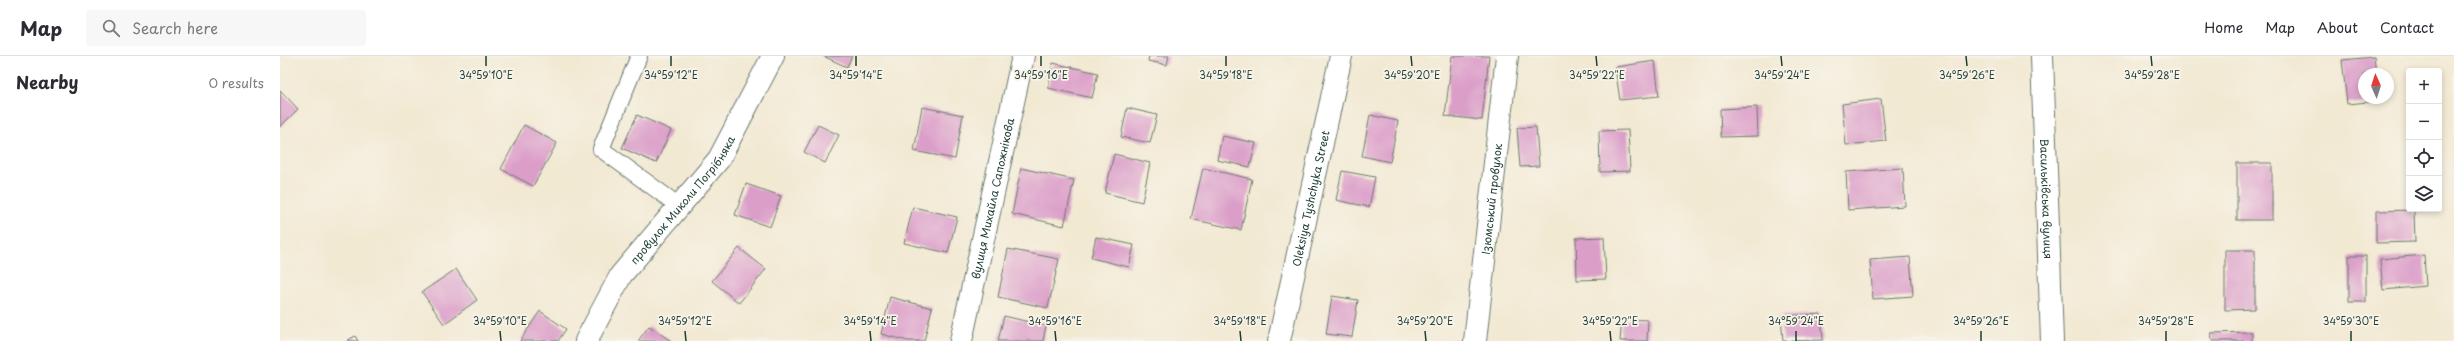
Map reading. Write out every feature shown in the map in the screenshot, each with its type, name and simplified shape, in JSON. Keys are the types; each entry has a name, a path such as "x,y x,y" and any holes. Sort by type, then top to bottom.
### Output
{"street":[{"name":"провулок Миколи Погрібняка","path":"586,341 621,275 719,159 773,56"},
{"name":"вулиця Михайла Сапожнікова","path":"961,341 1024,56"},
{"name":"Oleksiya Tyshchyka Street","path":"1279,341 1342,56"},
{"name":"Ізюмський провулок","path":"1475,341 1507,56"},
{"name":"Васильківська вулиця","path":"2042,56 2052,341"}],"lane":[{"path":"639,56 601,149 679,206"}],"building":[{"path":"823,56 852,56 847,67"},
{"path":"1149,56 1169,56 1167,65 1148,61"},
{"path":"1452,56 1489,56 1482,120 1445,116"},
{"path":"2374,57 2375,68 2358,68 2358,103 2347,104 2342,60"},
{"path":"1655,61 1659,96 1620,100 1615,67"},
{"path":"1053,63 1098,73 1092,98 1048,88"},
{"path":"280,90 298,109 280,127"},
{"path":"1881,99 1886,141 1846,145 1842,104"},
{"path":"922,107 963,115 955,159 914,151"},
{"path":"1757,107 1758,136 1721,137 1720,109"},
{"path":"1127,108 1157,115 1150,143 1121,137"},
{"path":"637,115 671,130 656,163 622,148"},
{"path":"1370,115 1398,121 1390,162 1362,156"},
{"path":"524,125 557,143 533,186 501,169"},
{"path":"818,125 839,135 825,163 804,152"},
{"path":"1536,127 1539,166 1520,167 1517,128"},
{"path":"1628,130 1630,171 1600,172 1599,131"},
{"path":"1222,136 1256,143 1250,167 1217,160"},
{"path":"1114,154 1150,163 1142,202 1105,193"},
{"path":"2237,163 2272,163 2272,220 2237,220"},
{"path":"1021,168 1074,180 1064,226 1012,214"},
{"path":"1203,168 1252,179 1241,230 1191,219"},
{"path":"1903,168 1905,206 1848,210 1846,172"},
{"path":"1342,171 1375,177 1369,207 1336,200"},
{"path":"746,184 781,196 770,227 735,215"},
{"path":"913,207 957,217 948,253 904,243"},
{"path":"2406,210 2406,212 2414,212 2415,242 2376,243 2376,211"},
{"path":"1096,237 1134,245 1129,267 1091,258"},
{"path":"1604,237 1606,279 1577,280 1576,238"},
{"path":"739,248 766,269 739,303 712,281"},
{"path":"1008,249 1059,259 1048,308 998,297"},
{"path":"2225,250 2255,250 2255,309 2225,310"},
{"path":"2424,255 2426,286 2383,290 2380,259"},
{"path":"2349,256 2366,256 2366,302 2349,302"},
{"path":"1910,257 1913,296 1873,299 1870,260"},
{"path":"456,269 477,300 444,324 422,292"},
{"path":"1332,296 1358,300 1352,337 1326,334"},
{"path":"890,297 932,308 924,341 908,341 881,334"},
{"path":"540,311 566,329 558,341 520,341"},
{"path":"1821,314 1823,340 1783,341 1781,316"},
{"path":"1004,316 1046,326 1043,341 998,341"},
{"path":"1622,319 1648,320 1647,341 1620,341"},
{"path":"649,326 671,341 638,341"},
{"path":"2252,332 2252,341 2212,341 2211,333"},
{"path":"355,336 358,341 347,341"}]}
